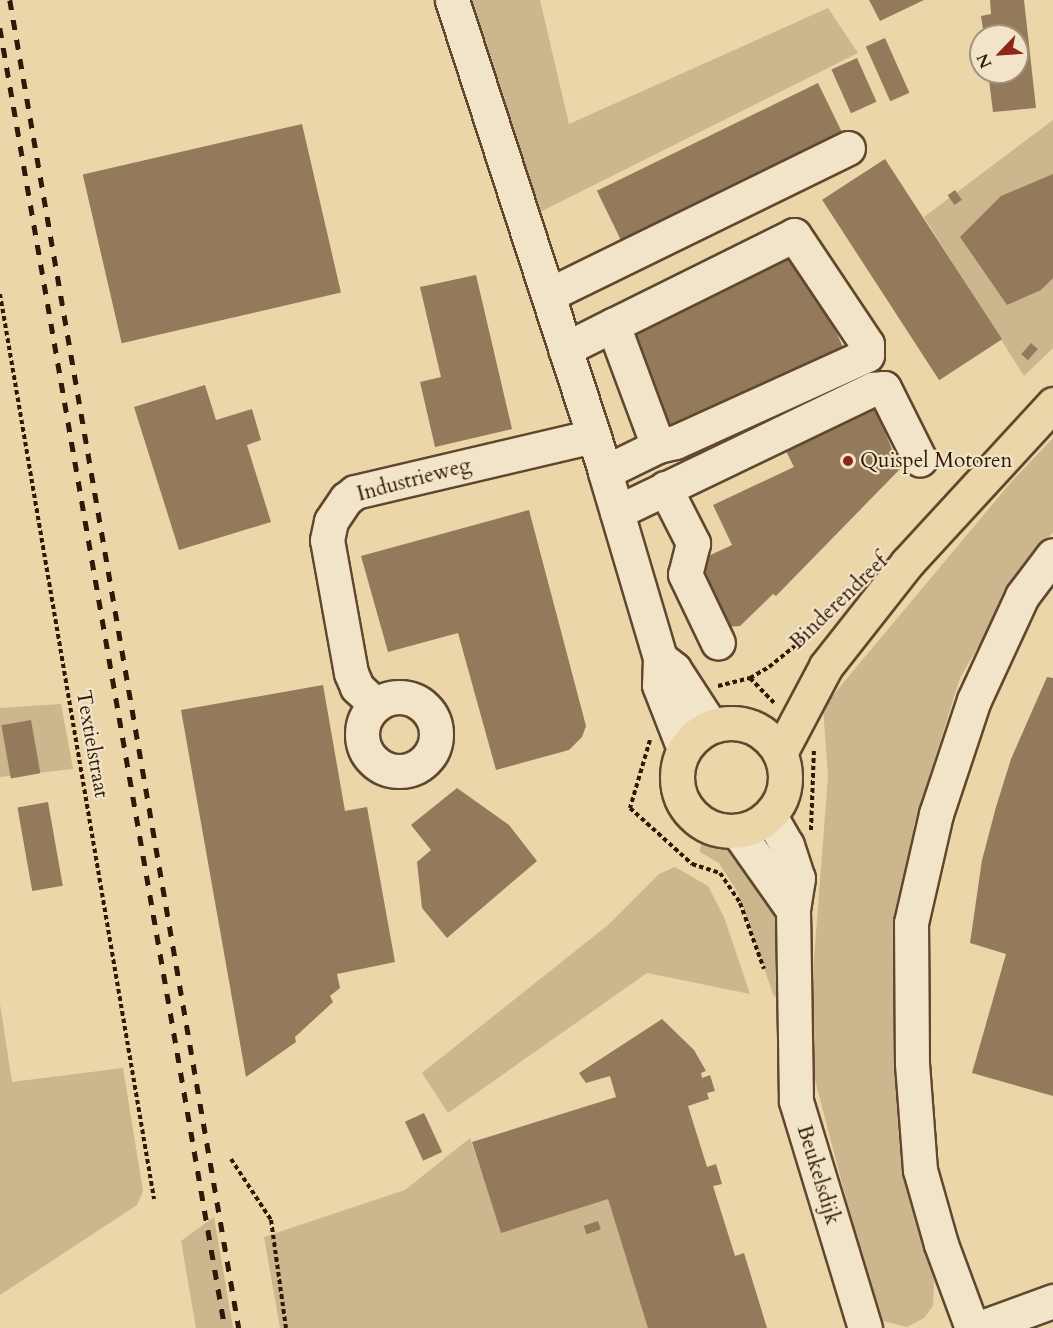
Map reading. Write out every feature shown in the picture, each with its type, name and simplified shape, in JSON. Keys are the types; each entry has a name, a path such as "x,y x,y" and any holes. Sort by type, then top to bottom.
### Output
{"main road":[{"name":"Binderendreef","path":"780,753 785,715 907,563 1053,404"},
{"name":"Binderendreef","path":"745,724 785,715"},
{"path":"745,724 772,740 780,753 785,786 770,816 738,832 713,829 694,817 681,798 677,782 684,749 711,726 745,724"}],"street":[{"path":"452,0 594,436 660,657 674,669 684,749"},
{"path":"548,295 848,148"},
{"path":"565,349 794,235 867,344 867,355 675,442 658,446 605,472"},
{"path":"613,325 658,446"},
{"path":"617,512 873,389 884,388 920,460"},
{"name":"Industrieweg","path":"375,704 357,687 351,673 327,540 331,521 345,499 355,492 594,436"},
{"path":"665,489 693,543 685,574 718,643"},
{"path":"972,1328 940,1244 920,1170 912,1063 911,923 936,814 974,700 1022,596 1053,555"},
{"path":"680,706 711,726"},
{"name":"Beukelsdijk","path":"770,816 787,846 798,878 793,910 796,1101 865,1328"},
{"path":"738,832 793,910"},
{"path":"979,1328 1053,1301"}],"path":[{"name":"Textielstraat","path":"0,294 154,1199"},
{"name":"Binderendreef","path":"680,706 750,678 769,667 825,619"},
{"path":"750,678 785,715 812,738 816,765 811,838"},
{"path":"680,706 652,726 630,808 692,864 720,873 740,903 768,979"},
{"path":"231,1159 271,1220 286,1328"}],"shaded area":[{"path":"469,0 540,0 569,124 828,8 858,53 540,212"},
{"path":"1053,120 1053,348 1024,376 924,217"},
{"path":"1053,438 1053,532 1019,576 960,678 914,825 900,960 916,1207 934,1282 933,1306 924,1318 907,1327 883,1321 862,1259 807,1050 828,776 823,707 1012,481"},
{"path":"61,704 73,769 0,777 0,708"},
{"path":"735,839 778,885 780,995 774,997 738,893 719,863 700,852 701,844"},
{"path":"675,867 708,886 724,917 750,994 647,973 448,1113 422,1073 608,925 659,874"},
{"path":"0,1004 12,1082 123,1068 143,1191 137,1205 0,1295"},
{"path":"470,1138 501,1231 607,1196 649,1328 280,1328 264,1237 405,1190"},
{"path":"214,1217 233,1328 196,1328 181,1241"}],"building":[{"path":"869,0 924,0 880,21"},
{"path":"990,0 1024,0 1027,24 982,24 981,16 991,14"},
{"path":"885,38 909,93 890,101 866,47"},
{"path":"1029,45 1036,108 993,112 990,84 1029,84"},
{"path":"857,58 877,102 851,113 831,69"},
{"path":"818,83 843,135 622,243 597,191"},
{"path":"302,124 341,293 122,343 83,175"},
{"path":"885,159 1002,339 939,380 822,200"},
{"path":"1053,174 1053,278 1041,290 1007,305 960,237 1001,196"},
{"path":"955,190 962,200 955,205 948,195"},
{"path":"796,246 845,350 669,432 620,328"},
{"path":"476,275 512,429 435,447 420,382 441,377 420,287"},
{"path":"1031,343 1038,349 1028,360 1021,354"},
{"path":"205,385 216,420 252,409 261,440 247,445 271,522 179,550 134,407"},
{"path":"874,405 900,469 776,596 773,594 740,626 726,627 691,564 732,545 713,505 794,467 784,447"},
{"path":"529,510 586,726 582,737 569,750 496,770 458,633 388,652 361,556"},
{"path":"1047,677 1053,678 1053,1096 972,1073 1006,954 970,943 982,860 996,807 1011,759"},
{"path":"323,685 345,811 367,807 395,962 337,974 340,988 330,996 333,1002 295,1037 296,1042 246,1077 181,710"},
{"path":"31,720 40,773 11,778 1,725"},
{"path":"457,788 509,825 537,861 447,938 422,908 417,862 431,850 411,825"},
{"path":"48,802 63,886 32,891 17,807"},
{"path":"662,1019 694,1050 706,1071 701,1073 702,1078 710,1075 715,1091 707,1093 709,1099 688,1106 707,1167 716,1164 722,1184 713,1186 735,1256 744,1253 767,1328 648,1328 608,1199 501,1233 472,1142 616,1097 610,1076 586,1083 579,1073"},
{"path":"424,1113 442,1152 423,1161 405,1122"},
{"path":"598,1221 601,1230 587,1234 584,1226"}],"railway":[{"path":"10,0 239,1328"},
{"path":"0,28 225,1328"}],"place":[{"name":"Quispel Motoren","path":"848,461"}]}
